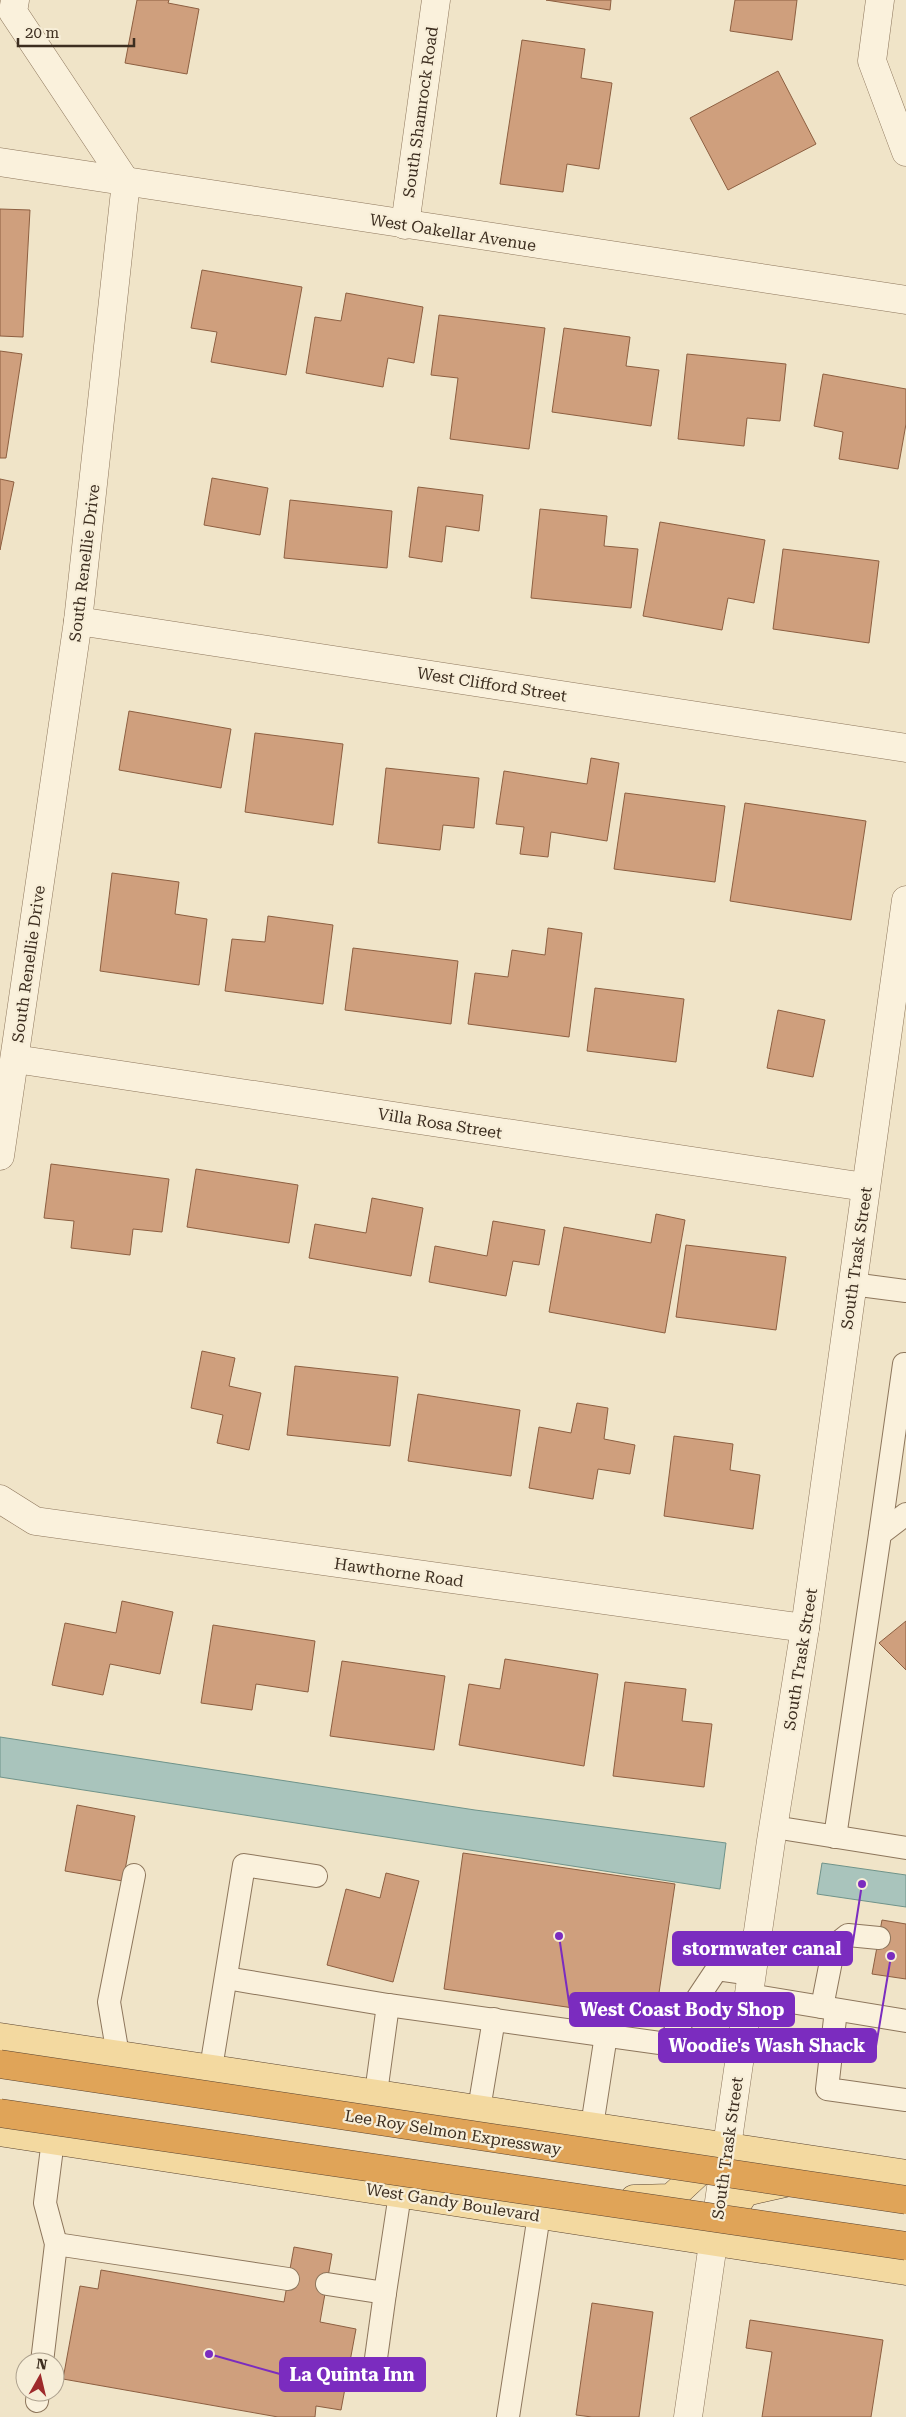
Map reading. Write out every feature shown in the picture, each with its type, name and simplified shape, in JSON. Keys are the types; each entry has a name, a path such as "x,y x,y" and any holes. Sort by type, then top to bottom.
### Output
{"highway":[{"name":"Lee Roy Selmon Expressway","path":"0,2064 906,2200"},
{"path":"0,2113 906,2246"}],"main road":[{"path":"0,2037 906,2174"},
{"path":"0,2056 54,2064 118,2055"},
{"name":"West Gandy Boulevard","path":"0,2132 906,2271"},
{"path":"148,2154 233,2140 604,2199 671,2198 726,2146"},
{"path":"713,2242 745,2192 804,2178 906,2194"}],"street":[{"path":"14,0 13,12 126,182"},
{"name":"South Shamrock Road","path":"405,225 436,0"},
{"path":"880,0 872,61 906,152"},
{"name":"West Oakellar Avenue","path":"0,162 906,300"},
{"name":"South Renellie Drive","path":"0,1156 78,621 126,182"},
{"name":"West Clifford Street","path":"78,621 906,748"},
{"name":"South Trask Street","path":"688,2417 772,1834 805,1628 906,900"},
{"name":"Villa Rosa Street","path":"14,1059 865,1187"},
{"name":"Hawthorne Road","path":"0,1499 35,1522 805,1628"}],"lane":[{"path":"852,1284 906,1291"},
{"path":"835,1837 904,1364"},
{"path":"880,1534 906,1514"},
{"path":"772,1834 835,1837 906,1848"},
{"path":"211,2068 244,1865 316,1876"},
{"path":"118,2055 109,2002 134,1875"},
{"path":"878,1938 848,1935 834,1946 829,2008 827,2089 906,2100"},
{"path":"226,1978 388,2005 667,2044 717,1969 751,1984 829,2008 906,2021"},
{"path":"376,2093 388,2005"},
{"path":"479,2109 494,2019"},
{"path":"592,2126 606,2035"},
{"path":"43,2352 56,2244 45,2203 52,2140"},
{"path":"373,2380 400,2194"},
{"path":"508,2417 539,2215"},
{"path":"56,2244 288,2279"},
{"path":"327,2284 385,2293"}],"water":[{"path":"0,1737 475,1810 726,1843 720,1889 0,1777"},
{"path":"822,1863 906,1875 906,1907 817,1894"}],"building":[{"path":"137,0 169,0 168,3 199,9 187,74 125,63"},
{"path":"546,0 611,0 610,10"},
{"path":"735,0 797,0 792,40 730,31"},
{"path":"522,40 585,49 581,78 612,83 599,169 567,164 563,192 500,184"},
{"path":"778,71 816,144 728,190 690,118"},
{"path":"0,209 30,210 23,337 0,336"},
{"path":"202,270 302,287 286,375 211,362 217,332 191,328"},
{"path":"346,293 423,307 414,363 388,358 383,387 306,373 315,317 341,321"},
{"path":"439,315 545,328 529,449 450,439 458,378 431,375"},
{"path":"564,328 630,337 626,366 659,370 651,426 552,412"},
{"path":"0,351 22,354 6,458 0,458"},
{"path":"687,354 786,364 780,421 747,418 744,446 678,439"},
{"path":"823,374 906,389 906,424 898,469 839,459 843,432 814,426"},
{"path":"212,478 268,488 260,535 204,525"},
{"path":"0,479 14,482 0,550"},
{"path":"418,487 483,495 479,531 446,526 442,562 409,557"},
{"path":"290,500 392,511 387,568 284,558"},
{"path":"540,509 607,516 604,546 638,549 631,608 531,598"},
{"path":"660,522 765,540 754,603 728,598 722,630 643,616"},
{"path":"783,549 879,561 869,643 773,629"},
{"path":"129,711 231,729 221,788 119,770"},
{"path":"255,733 343,744 333,825 245,812"},
{"path":"591,758 619,763 607,841 551,832 548,857 520,854 524,827 496,824 504,771 587,784"},
{"path":"386,768 479,778 474,828 443,825 440,850 378,843"},
{"path":"625,793 725,806 715,882 614,869"},
{"path":"745,803 866,821 851,920 730,901"},
{"path":"112,873 179,882 175,914 207,919 199,985 100,971"},
{"path":"268,916 333,925 323,1004 225,991 232,939 265,942"},
{"path":"548,928 582,933 569,1037 468,1024 475,973 508,977 512,950 545,955"},
{"path":"353,948 458,961 451,1024 345,1010"},
{"path":"595,988 684,999 676,1062 587,1051"},
{"path":"778,1010 825,1020 813,1077 767,1068"},
{"path":"51,1164 169,1179 162,1232 133,1229 130,1255 71,1248 74,1221 44,1218"},
{"path":"196,1169 298,1185 289,1243 187,1227"},
{"path":"372,1198 423,1208 411,1276 309,1258 315,1224 366,1233"},
{"path":"656,1214 685,1220 665,1333 549,1312 564,1227 651,1243"},
{"path":"493,1221 545,1230 539,1265 513,1261 506,1296 429,1282 435,1246 487,1256"},
{"path":"686,1245 786,1257 776,1330 676,1317"},
{"path":"202,1351 235,1358 229,1386 261,1393 249,1450 217,1443 223,1415 191,1408"},
{"path":"295,1366 398,1377 390,1446 287,1435"},
{"path":"418,1394 520,1410 511,1476 408,1461"},
{"path":"577,1403 608,1408 604,1439 635,1445 630,1474 598,1469 593,1499 529,1488 539,1427 571,1433"},
{"path":"674,1436 733,1444 730,1470 760,1475 753,1529 664,1516"},
{"path":"122,1601 173,1612 160,1674 110,1664 103,1695 52,1685 65,1623 116,1633"},
{"path":"906,1621 906,1670 879,1643"},
{"path":"213,1625 315,1641 308,1692 256,1684 252,1710 201,1703"},
{"path":"505,1659 598,1674 584,1766 459,1745 469,1684 500,1689"},
{"path":"342,1661 445,1676 434,1750 330,1736"},
{"path":"625,1682 686,1689 682,1721 712,1724 704,1787 613,1776"},
{"path":"77,1805 135,1816 123,1881 65,1871"},
{"path":"463,1853 675,1884 655,2020 444,1989"},
{"path":"386,1873 419,1881 393,1982 327,1965 346,1889 380,1898"},
{"path":"882,1920 906,1924 906,1979 872,1974"},
{"path":"294,2247 332,2254 320,2322 356,2329 341,2410 316,2406 315,2417 278,2417 65,2379 65,2368 80,2286 98,2289 101,2270 284,2302"},
{"path":"592,2303 653,2312 639,2417 576,2415"},
{"path":"750,2320 883,2340 871,2417 762,2417 772,2352 746,2348"}],"place":[{"name":"stormwater canal","path":"862,1884"},
{"name":"West Coast Body Shop","path":"559,1936"},
{"name":"Woodie's Wash Shack","path":"891,1956"},
{"name":"La Quinta Inn","path":"209,2354"}]}
